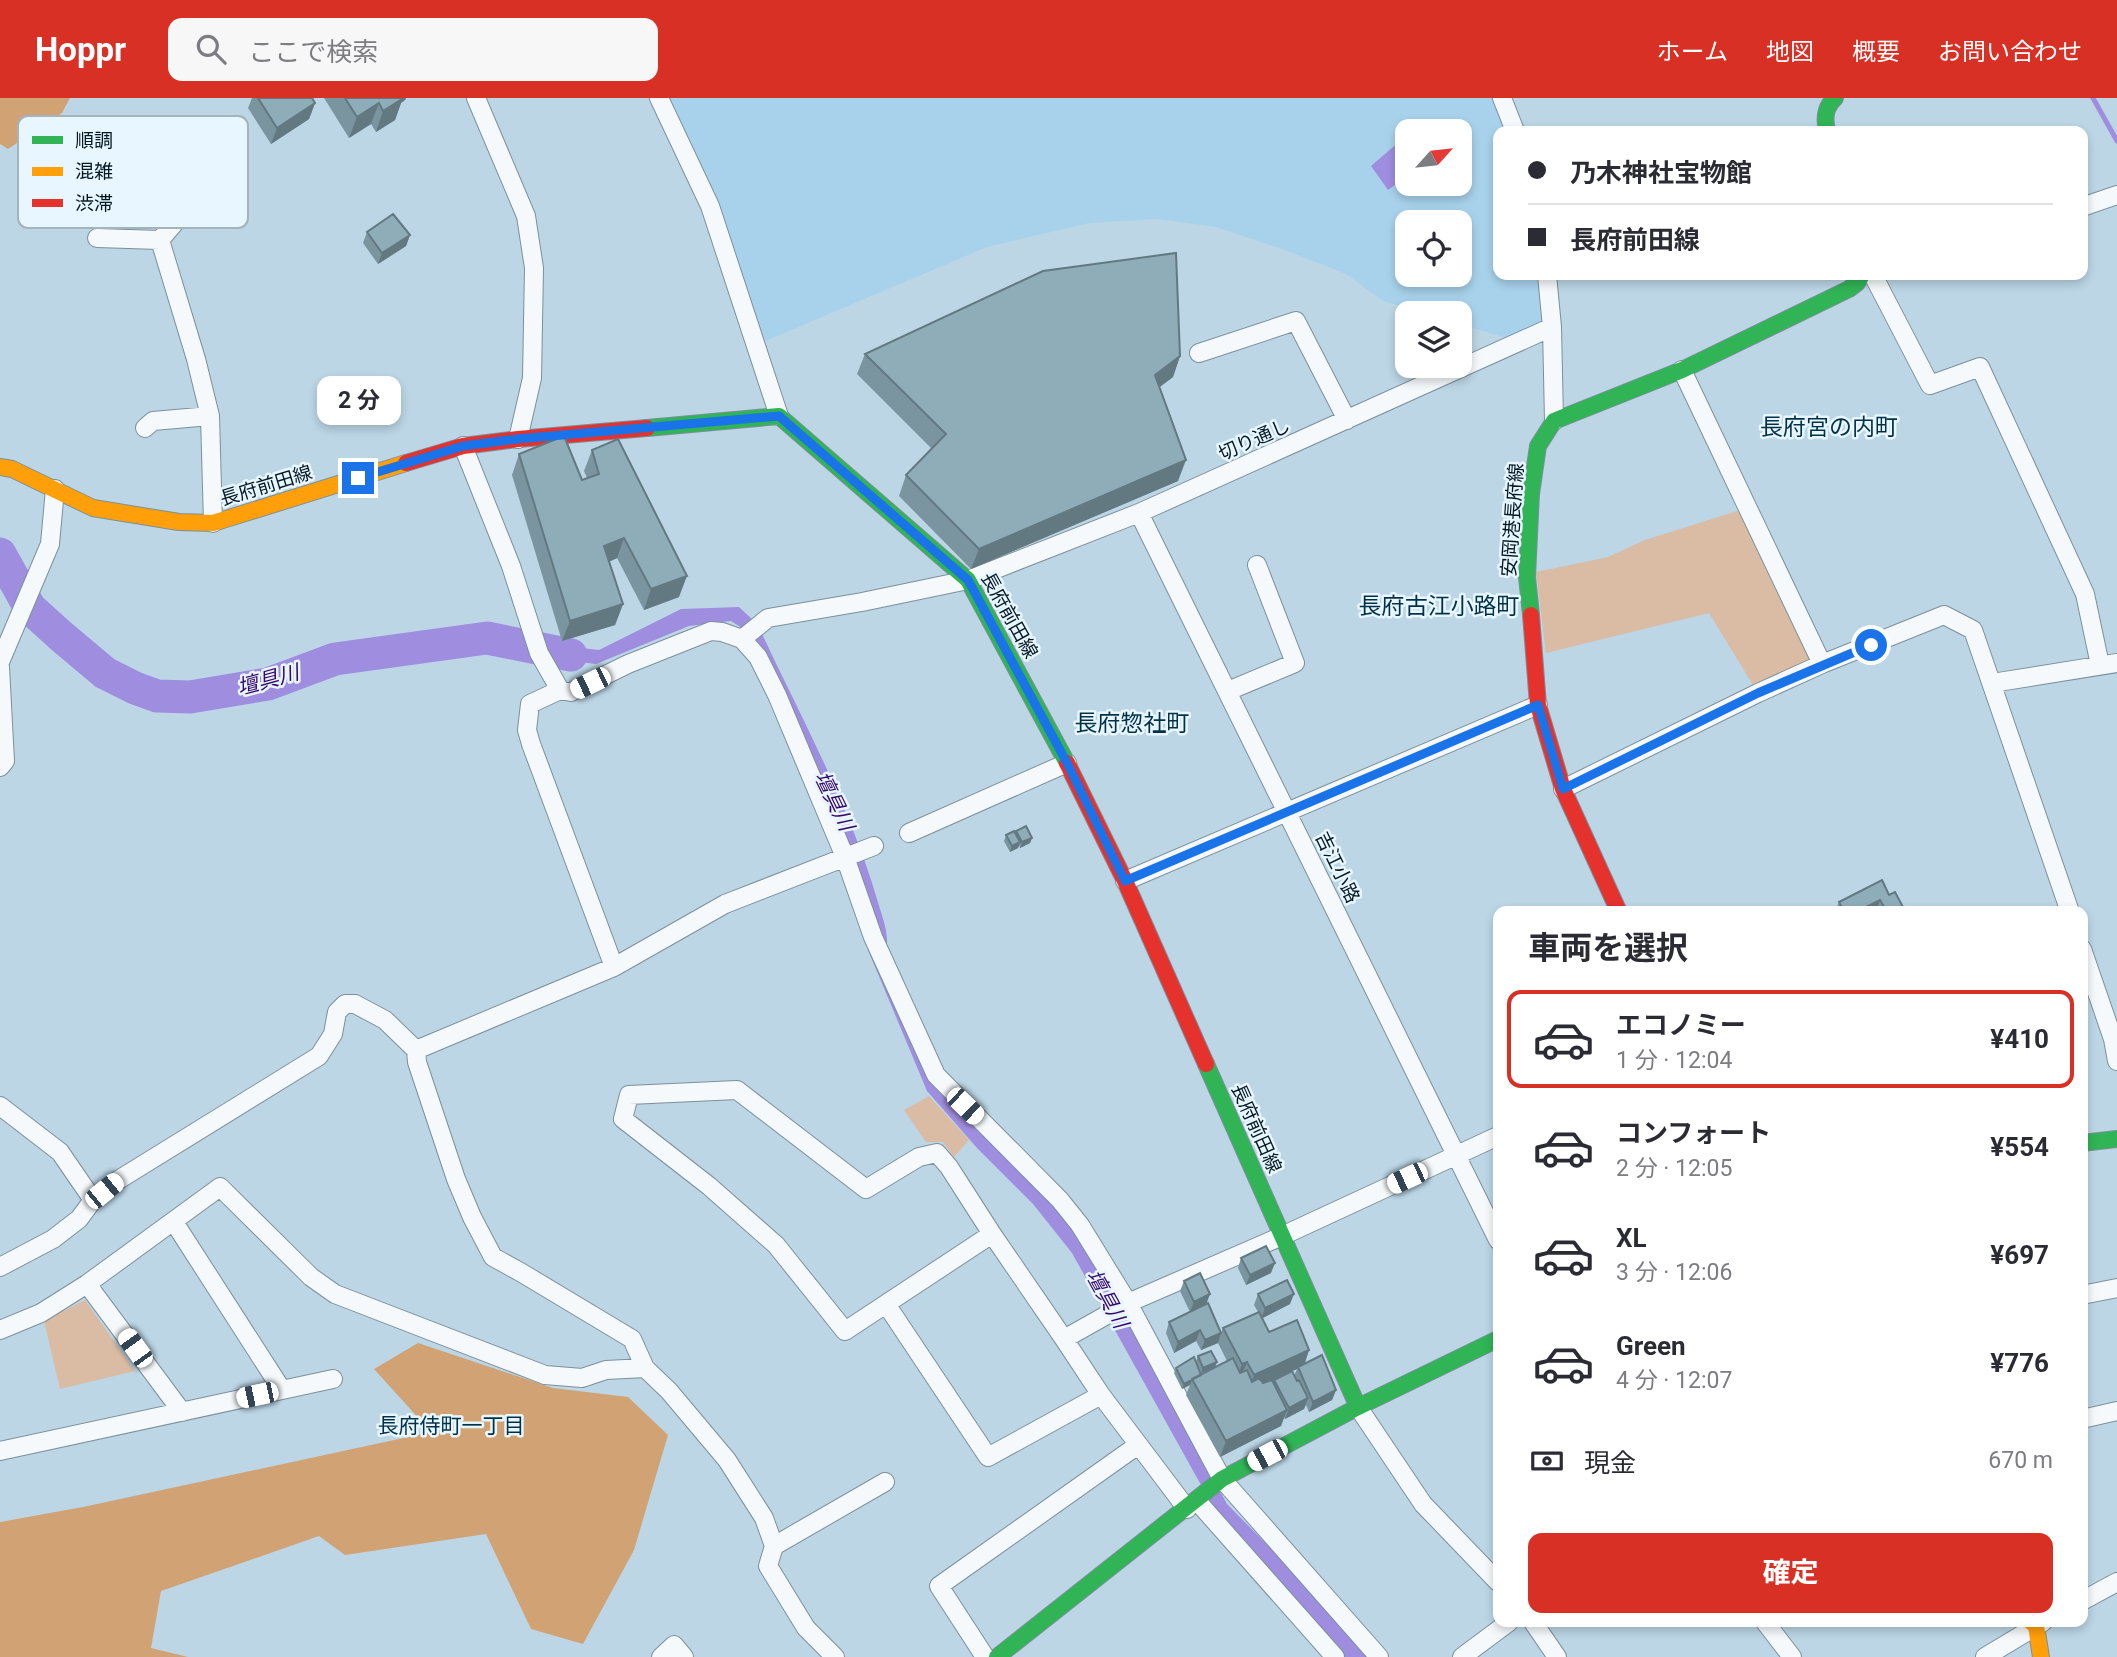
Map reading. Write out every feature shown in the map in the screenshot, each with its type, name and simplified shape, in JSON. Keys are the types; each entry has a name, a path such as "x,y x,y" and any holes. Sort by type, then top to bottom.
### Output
{"main road":[{"path":"1826,126 1825,113 1831,99"},
{"path":"1555,421 1682,370 1863,280"},
{"name":"長府前田線","path":"6,468 93,508 179,522 213,523 463,446 779,416 968,580 1067,763 1125,881 1357,1407"},
{"name":"安岡港長府線","path":"1555,421 1538,446 1531,494 1527,577 1538,705 1563,789 1616,906"},
{"path":"2088,1142 2117,1139"},
{"path":"997,1657 1220,1481 1357,1407 1493,1341"},
{"path":"2037,1627 2041,1657"}],"street":[{"path":"477,98 526,216 534,268 532,378 517,439"},
{"path":"659,98 710,206 779,416"},
{"path":"1502,98 1514,126"},
{"path":"2088,205 2117,195"},
{"path":"160,240 170,228"},
{"path":"97,238 160,240"},
{"path":"160,240 196,359 210,416 213,523"},
{"path":"1547,280 1555,421"},
{"path":"1872,280 1930,385 1980,367 2085,594 2109,664 1992,683"},
{"path":"1199,353 1296,321 1347,420"},
{"name":"切り通し","path":"742,639 768,618 968,580 1139,513 1552,327"},
{"path":"1682,370 1822,664"},
{"path":"145,428 153,421 210,416"},
{"path":"463,446 511,566 540,653 560,690"},
{"path":"0,453 6,468"},
{"path":"0,662 50,544 55,489"},
{"name":"吉江小路","path":"1139,513 1493,1230"},
{"path":"1228,691 1295,663 1257,565"},
{"path":"1563,789 1714,713 1822,664 1944,615 1973,629 2068,906"},
{"path":"614,967 531,744 527,730 530,704 560,690 571,692 628,664 711,631 742,639 758,657 858,852 873,937 936,1074 1060,1200 1080,1225 1118,1308 1220,1481 1379,1657"},
{"path":"0,667 5,761 0,767"},
{"path":"1125,881 1538,705"},
{"path":"909,833 1067,763"},
{"path":"416,1050 614,967 725,904 858,852"},
{"path":"2088,966 2113,1039 2117,1061"},
{"path":"0,1267 53,1240 79,1219 93,1200 115,1182 319,1056 333,1034 337,1012 345,1004 355,1004 386,1020 416,1050 417,1062 456,1179 493,1257 632,1339 645,1368 669,1391 727,1460 764,1518 774,1546 768,1566 806,1628 835,1657"},
{"path":"992,1234 845,1331 776,1244 709,1186 623,1119 629,1095 737,1090 866,1189 919,1157 937,1153 948,1167 1101,1395 1138,1445 1196,1501 1335,1657"},
{"path":"0,1106 60,1152 93,1200"},
{"path":"1064,1339 1118,1308 1493,1138"},
{"path":"0,1330 41,1313 88,1284 220,1187 311,1278 335,1294 545,1375 582,1378 606,1370 645,1368"},
{"path":"174,1222 282,1390"},
{"path":"88,1284 182,1412"},
{"path":"2088,1295 2117,1288"},
{"path":"886,1304 988,1457 1101,1395"},
{"path":"0,1451 333,1379"},
{"path":"1357,1407 1423,1504 1493,1577"},
{"path":"2088,1418 2117,1411"},
{"path":"985,1657 939,1586 1138,1445"},
{"path":"774,1546 885,1482"},
{"path":"2088,1598 2117,1582"},
{"path":"1462,1657 1502,1627"},
{"path":"1536,1627 1557,1657"},
{"path":"1769,1627 1792,1657"},
{"path":"1985,1657 2030,1627"},
{"path":"661,1657 674,1645 684,1657"}],"shaded area":[{"path":"0,98 70,98 58,116 18,116 18,142 8,149 0,144"},
{"path":"659,98 1502,98 1513,126 1493,126 1493,280 1547,280 1552,327 1519,342 1472,328 1472,301 1395,301 1395,305 1383,301 1346,274 1216,227 1158,219 1089,223 987,247 756,345"},
{"path":"1747,508 1822,664 1758,693 1709,613 1546,653 1536,572 1608,557 1645,540"},
{"path":"929,1096 969,1140 954,1157 943,1142 926,1142 904,1110"},
{"path":"85,1300 135,1371 60,1389 44,1321"},
{"path":"418,1343 553,1388 628,1397 668,1435 634,1550 583,1644 531,1629 486,1534 345,1555 319,1536 161,1591 151,1648 188,1657 0,1657 0,1522 83,1507 431,1432 374,1369"}],"water":[{"path":"1395,145 1395,185 1388,190 1371,166"},
{"name":"壇具川","path":"739,607 754,621 762,634 825,765 853,831 883,919 887,938 886,951 922,1061 1056,1204 1103,1277 1227,1504 1295,1573 1370,1657 1343,1657 1216,1512 1072,1253 1033,1204 977,1148 927,1091 868,950 877,934 858,868 840,820 754,640 731,621 689,626 596,664 546,655 541,643 599,650 681,609"}],"building":[{"path":"258,98 312,98 315,103 277,128"},
{"path":"345,98 402,99 383,111 379,103 357,117"},
{"path":"393,214 410,235 382,253 367,232"},
{"path":"1176,253 1180,356 1155,375 1186,460 979,549 906,475 946,434 865,354 1043,271"},
{"path":"564,436 582,480 599,474 592,450 618,439 687,576 651,589 624,538 604,546 623,604 570,621 519,454"},
{"path":"1026,826 1032,838 1022,842 1016,831"},
{"path":"1014,831 1020,842 1012,846 1006,835"},
{"path":"1882,880 1889,895 1895,892 1902,906 1884,906 1880,900 1868,906 1841,906 1839,902"},
{"path":"1266,1246 1275,1263 1250,1275 1241,1258"},
{"path":"1200,1273 1210,1294 1194,1302 1184,1281"},
{"path":"1287,1280 1294,1294 1265,1308 1258,1294"},
{"path":"1208,1303 1221,1333 1205,1340 1200,1330 1178,1342 1169,1322"},
{"path":"1259,1312 1269,1332 1297,1320 1309,1350 1254,1375 1247,1362 1242,1364 1223,1328"},
{"path":"1211,1351 1217,1362 1203,1368 1198,1356"},
{"path":"1322,1355 1336,1390 1313,1402 1298,1367"},
{"path":"1194,1357 1201,1375 1184,1384 1176,1368"},
{"path":"1233,1358 1240,1373 1247,1370 1252,1382 1259,1378 1263,1383 1272,1380 1287,1410 1226,1441 1192,1379"},
{"path":"1292,1371 1308,1398 1289,1408 1274,1380"}],"waterway":[{"path":"2093,98 2117,141"},
{"name":"壇具川","path":"0,554 30,608 105,673 157,696 190,697 268,684 335,659 487,638 571,655"}],"traffic: fast":[{"path":"1826,126 1826,113 1835,98"},
{"path":"1531,615 1527,577 1531,494 1538,446 1554,421 1682,370 1849,289 1859,280"},
{"path":"647,428 779,416 968,580 1067,763"},
{"path":"1206,1064 1358,1407"},
{"path":"2088,1142 2117,1139"},
{"path":"997,1657 1222,1479 1358,1407 1493,1341"}],"traffic: slow":[{"path":"0,467 12,469 93,508 179,522 213,523 406,463"},
{"path":"2036,1627 2041,1657"}],"traffic: jam":[{"path":"406,463 463,446 647,428"},
{"path":"1531,615 1538,705 1563,789 1616,906"},
{"path":"1067,763 1125,881 1206,1064"}],"district":[{"name":"長府宮の内町","path":"1829,427"},
{"name":"長府古江小路町","path":"1439,606"},
{"name":"長府惣社町","path":"1132,723"},
{"name":"長府侍町一丁目","path":"451,1426"}],"route":[{"path":"358,478 463,446 779,416 968,580 1067,763 1125,881 1538,705 1563,789 1758,693 1871,645"}]}
